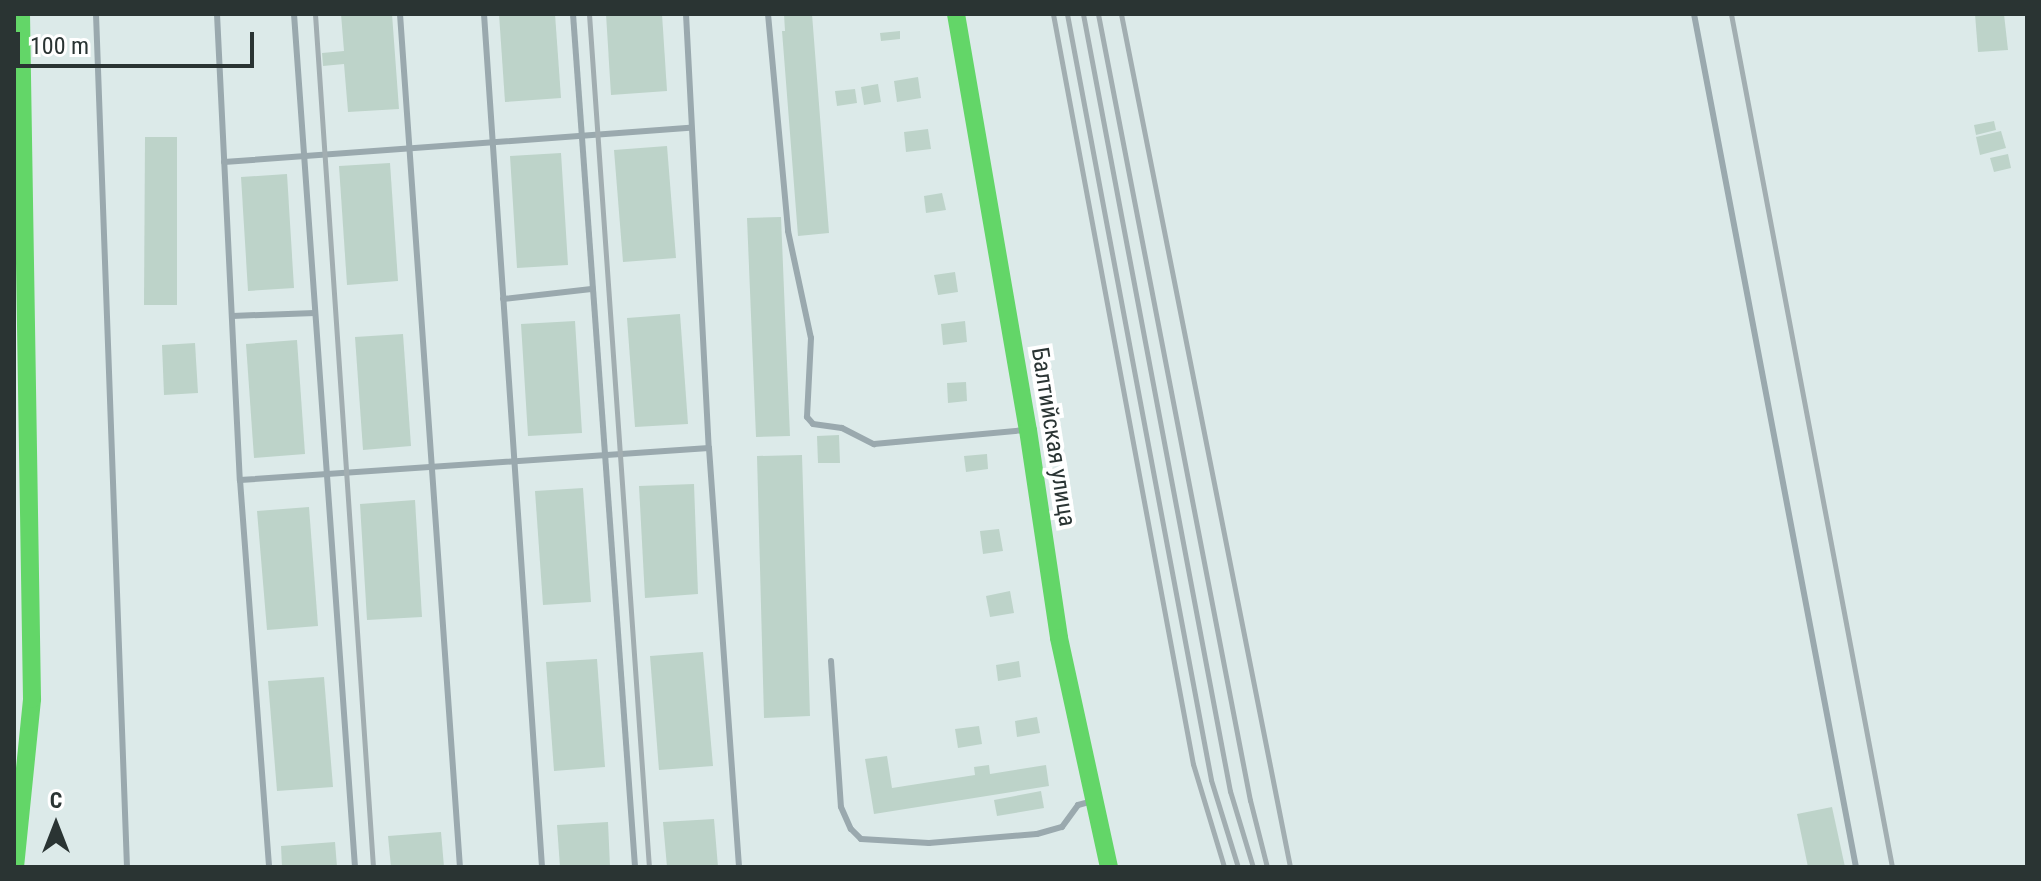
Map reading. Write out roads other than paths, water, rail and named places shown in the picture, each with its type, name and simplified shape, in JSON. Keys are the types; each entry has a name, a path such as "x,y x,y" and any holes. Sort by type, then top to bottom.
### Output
{"street":[{"path":"15,867 21,762 32,699 21,14"},
{"name":"Балтийская улица","path":"956,14 1028,430 1059,638 1109,867"}],"lane":[{"path":"96,14 127,867"},
{"path":"217,14 240,480 269,867"},
{"path":"294,14 355,867"},
{"path":"400,14 460,867"},
{"path":"484,14 542,867"},
{"path":"573,14 602,456 635,867"},
{"path":"686,14 709,448 739,867"},
{"path":"768,14 788,231 811,338 807,417 813,424 842,428 874,444 1028,430"},
{"path":"1694,14 1856,867"},
{"path":"224,162 690,128"},
{"path":"503,299 591,289"},
{"path":"232,316 315,313"},
{"path":"240,480 709,448"},
{"path":"831,661 841,807 851,829 861,839 929,843 1037,834 1062,827 1078,805 1096,801"}],"railway":[{"path":"315,14 373,867"},
{"path":"589,14 649,867"},
{"path":"1053,14 1193,764 1224,867"},
{"path":"1067,14 1211,780 1238,867"},
{"path":"1083,14 1230,791 1253,867"},
{"path":"1098,14 1250,800 1267,867"},
{"path":"1121,14 1290,867"},
{"path":"1731,14 1892,867"}]}
